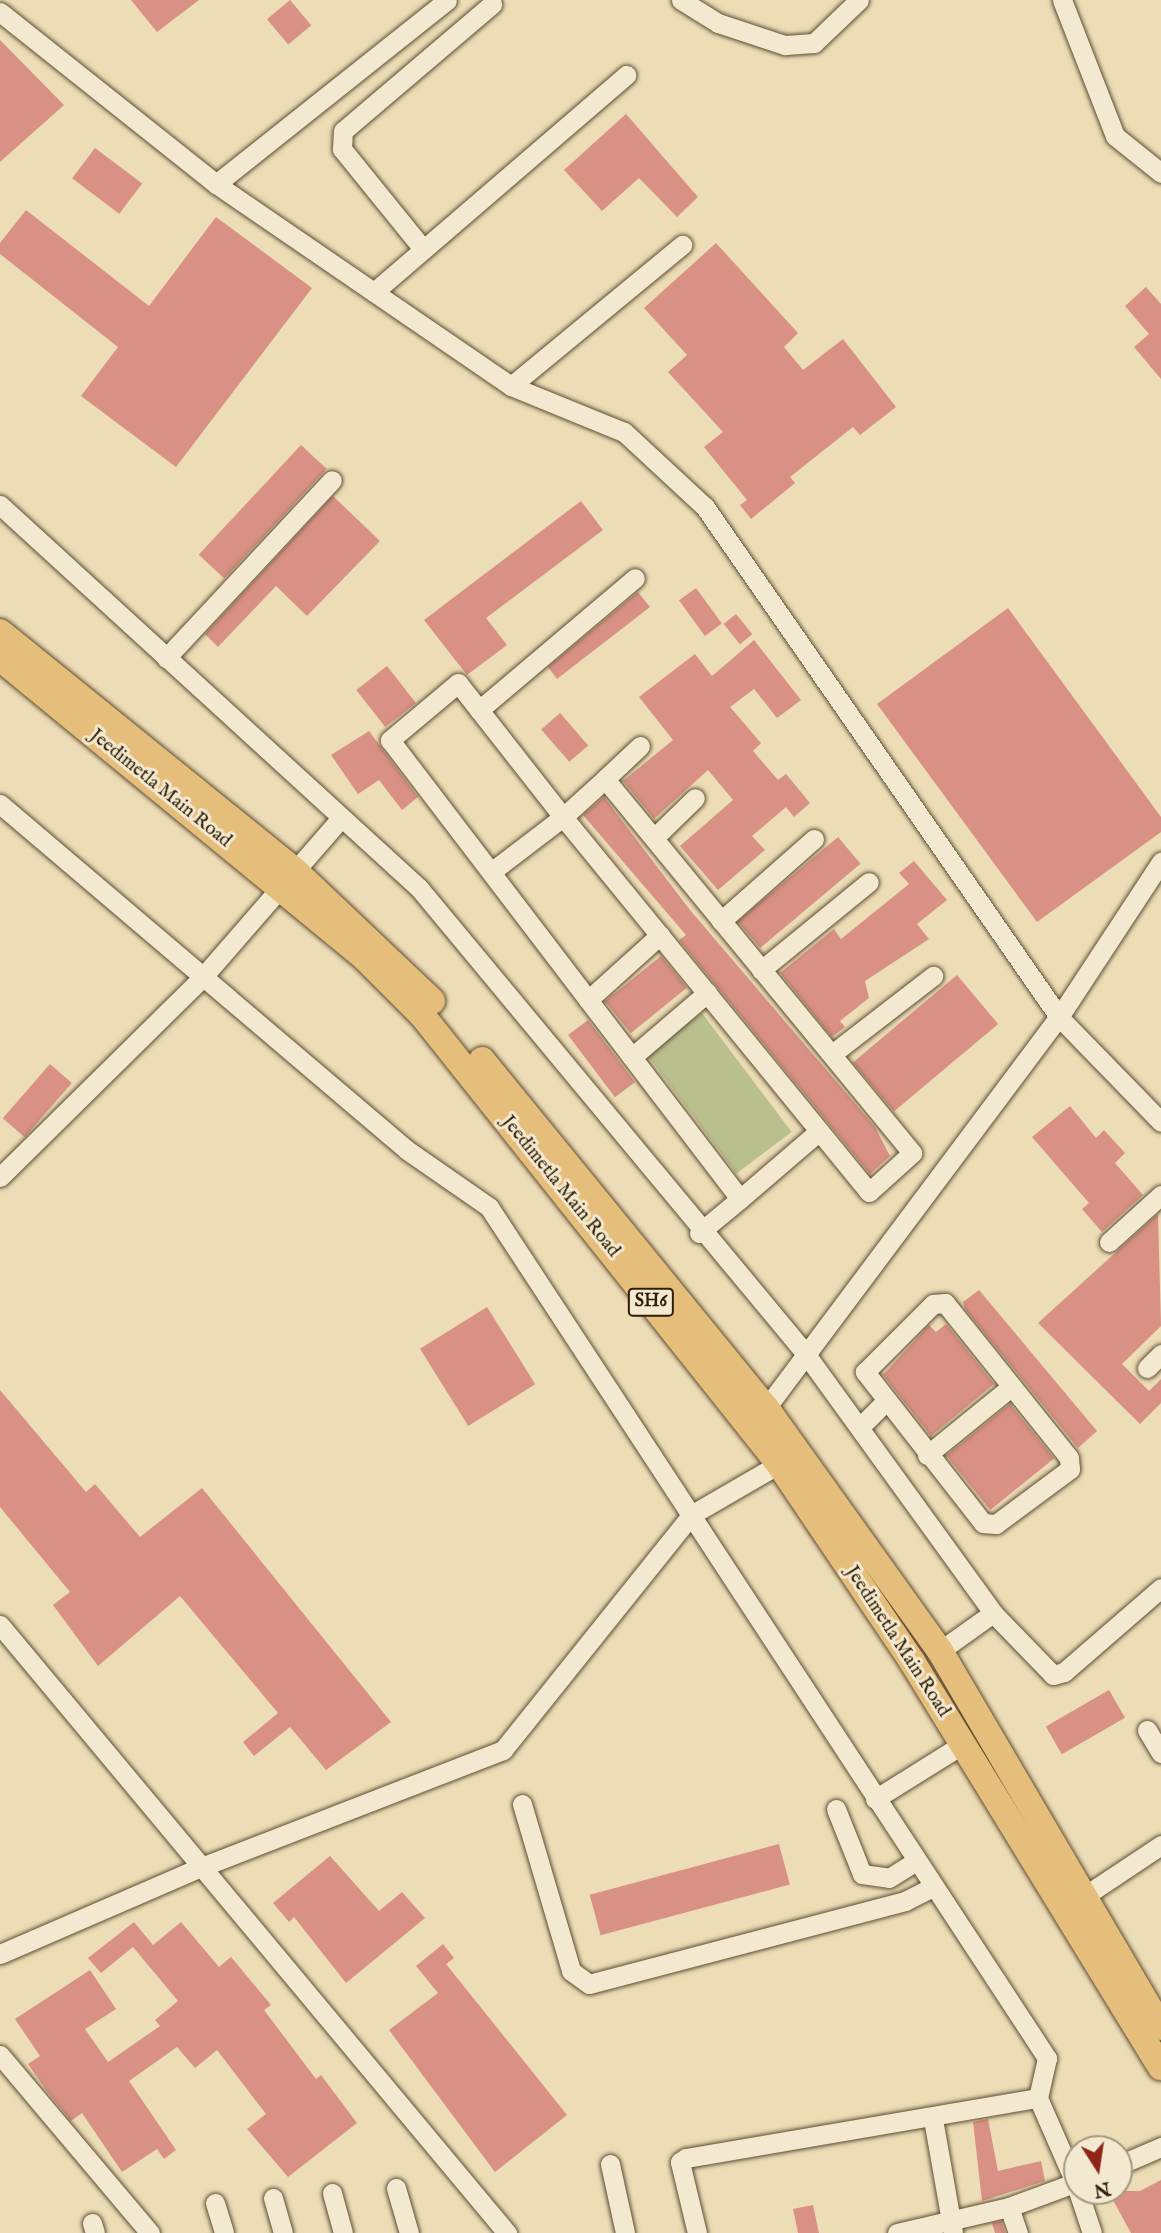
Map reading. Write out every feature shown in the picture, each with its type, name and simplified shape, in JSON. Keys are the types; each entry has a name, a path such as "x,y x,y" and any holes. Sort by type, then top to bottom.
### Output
{"main road":[{"name":"Jeedimetla Main Road","path":"0,632 288,879 421,988 766,1408 940,1651 1086,1895 1161,2027"},
{"name":"Jeedimetla Main Road","path":"0,658 288,879 422,1015 779,1464 963,1744 1161,2067"}],"street":[{"path":"216,184 447,0"},
{"path":"681,0 718,23 785,45 814,43 859,0"},
{"path":"1062,0 1115,136 1161,173"},
{"path":"423,250 342,149 343,131 492,4"},
{"path":"0,13 216,184 511,386 624,432 705,507 1059,1017 1160,1119"},
{"path":"374,292 626,75"},
{"path":"511,386 682,245"},
{"path":"166,658 332,480"},
{"path":"0,505 339,820 419,888 699,1233 805,1353 993,1613 1053,1675 1064,1672 1161,1588"},
{"path":"479,710 635,578"},
{"path":"605,779 912,1153 869,1192 563,817 458,683 390,740 740,1199"},
{"path":"491,872 563,817 640,746"},
{"path":"654,838 695,798"},
{"path":"0,804 201,979 407,1150 489,1207 1047,2059 1038,2098 1063,2154"},
{"path":"0,1177 201,979 339,820"},
{"path":"722,921 814,839"},
{"path":"766,1408 1059,1017 1161,862"},
{"path":"761,970 869,882"},
{"path":"588,1000 660,935"},
{"path":"832,1054 933,976"},
{"path":"632,1057 707,993"},
{"path":"699,1233 819,1130"},
{"path":"1109,1242 1161,1195"},
{"path":"940,1303 1012,1386 1069,1458 1070,1469 990,1524 927,1455 885,1402 866,1366 940,1303"},
{"path":"1147,1368 1161,1353"},
{"path":"927,1455 1012,1386"},
{"path":"860,1427 885,1402"},
{"path":"0,1954 199,1868 503,1750 691,1515 779,1464"},
{"path":"940,1651 993,1613"},
{"path":"0,1625 199,1868 507,2233"},
{"path":"1147,1730 1161,1753"},
{"path":"875,1799 963,1744"},
{"path":"522,1804 571,1971 589,1984 905,1901 933,1887"},
{"path":"836,1809 862,1874 889,1878 916,1861"},
{"path":"1086,1895 1161,1845"},
{"path":"0,2055 150,2233"},
{"path":"697,2233 680,2162 686,2158 933,2119 1038,2098"},
{"path":"933,2119 952,2227"},
{"path":"1133,2159 1161,2147"},
{"path":"610,2164 625,2233"},
{"path":"396,2188 409,2233"},
{"path":"908,2232 952,2227 1063,2190"},
{"path":"332,2193 343,2233"},
{"path":"273,2198 283,2233"},
{"path":"215,2203 224,2233"},
{"path":"1083,2205 1092,2233"},
{"path":"1009,2207 1018,2233"}],"green space":[{"path":"702,1013 792,1132 737,1174 647,1055"}],"building":[{"path":"131,0 199,0 157,32"},
{"path":"290,0 311,25 288,45 267,19"},
{"path":"0,40 64,105 0,162"},
{"path":"626,114 698,197 677,217 639,178 602,211 564,170"},
{"path":"95,148 142,184 119,214 72,178"},
{"path":"26,210 149,306 216,217 312,288 176,467 81,396 118,347 0,254 0,243"},
{"path":"716,243 798,333 784,347 803,370 843,339 896,407 860,435 853,427 790,477 795,483 751,519 740,505 747,500 704,447 723,432 668,372 687,355 644,308"},
{"path":"1146,287 1161,304 1161,379 1134,347 1149,334 1125,306"},
{"path":"301,445 327,469 224,579 199,555"},
{"path":"333,496 380,541 307,616 276,586 218,647 205,634"},
{"path":"581,501 603,530 486,618 507,645 467,675 424,620"},
{"path":"696,588 722,624 705,636 679,600"},
{"path":"638,592 650,607 557,679 548,667"},
{"path":"1008,608 1161,817 1161,832 1037,922 877,704"},
{"path":"736,614 752,634 740,644 724,624"},
{"path":"754,640 801,700 777,718 754,689 730,707 761,743 753,751 778,780 786,774 810,803 794,817 786,807 752,836 765,850 718,890 680,846 733,800 708,770 654,819 623,781 673,740 639,697 695,654 712,676"},
{"path":"387,666 416,703 385,727 356,690"},
{"path":"560,713 588,745 569,762 541,729"},
{"path":"369,731 418,797 402,810 379,780 358,794 331,755"},
{"path":"604,797 690,910 875,1127 890,1156 870,1174 679,940 686,935 583,815"},
{"path":"838,837 860,864 760,948 738,921"},
{"path":"914,861 947,900 917,924 929,939 865,981 869,998 840,1021 845,1027 832,1037 780,973 834,929 841,939 909,884 899,873"},
{"path":"661,956 687,988 631,1033 605,1001"},
{"path":"957,975 998,1024 894,1111 853,1062"},
{"path":"588,1020 635,1082 615,1097 568,1035"},
{"path":"50,1064 72,1083 25,1137 3,1118"},
{"path":"1070,1106 1096,1138 1104,1130 1125,1153 1115,1163 1143,1195 1102,1232 1082,1209 1089,1203 1032,1137"},
{"path":"1158,1214 1161,1326 1122,1364 1149,1391 1161,1379 1161,1403 1140,1424 1038,1323"},
{"path":"979,1290 1097,1431 1078,1448 965,1309 963,1302"},
{"path":"487,1307 535,1384 468,1426 420,1349"},
{"path":"946,1324 994,1384 931,1436 883,1375 929,1325 936,1332"},
{"path":"0,1390 86,1492 95,1484 140,1537 202,1488 391,1722 326,1770 290,1727 254,1756 243,1742 278,1713 180,1596 98,1666 53,1605 70,1592 0,1507"},
{"path":"1010,1404 1054,1458 990,1510 946,1456"},
{"path":"1109,1690 1125,1718 1062,1754 1046,1726"},
{"path":"779,1844 790,1885 601,1935 590,1895"},
{"path":"330,1856 379,1911 402,1892 425,1918 346,1983 294,1917 289,1922 273,1903"},
{"path":"134,1922 153,1945 181,1922 219,1967 231,1957 271,2005 264,2010 316,2079 321,2075 357,2123 288,2177 247,2129 266,2114 217,2050 195,2068 177,2047 129,2081 176,2150 164,2159 157,2149 122,2172 82,2113 71,2121 46,2090 28,2064 40,2056 15,2019 90,1970 116,2009 85,2029 108,2062 160,2026 155,2020 178,2001 133,1947 101,1973 88,1958"},
{"path":"443,1944 454,1958 446,1964 567,2115 495,2172 389,2030 438,1993 416,1966"},
{"path":"988,2119 998,2171 1041,2161 1045,2181 982,2201 973,2122"},
{"path":"1161,2180 1161,2233 1131,2233 1116,2205 1133,2205 1133,2191 1140,2191"},
{"path":"813,2205 819,2233 798,2233 793,2209"},
{"path":"1001,2221 1005,2233 995,2233 992,2223"}]}
